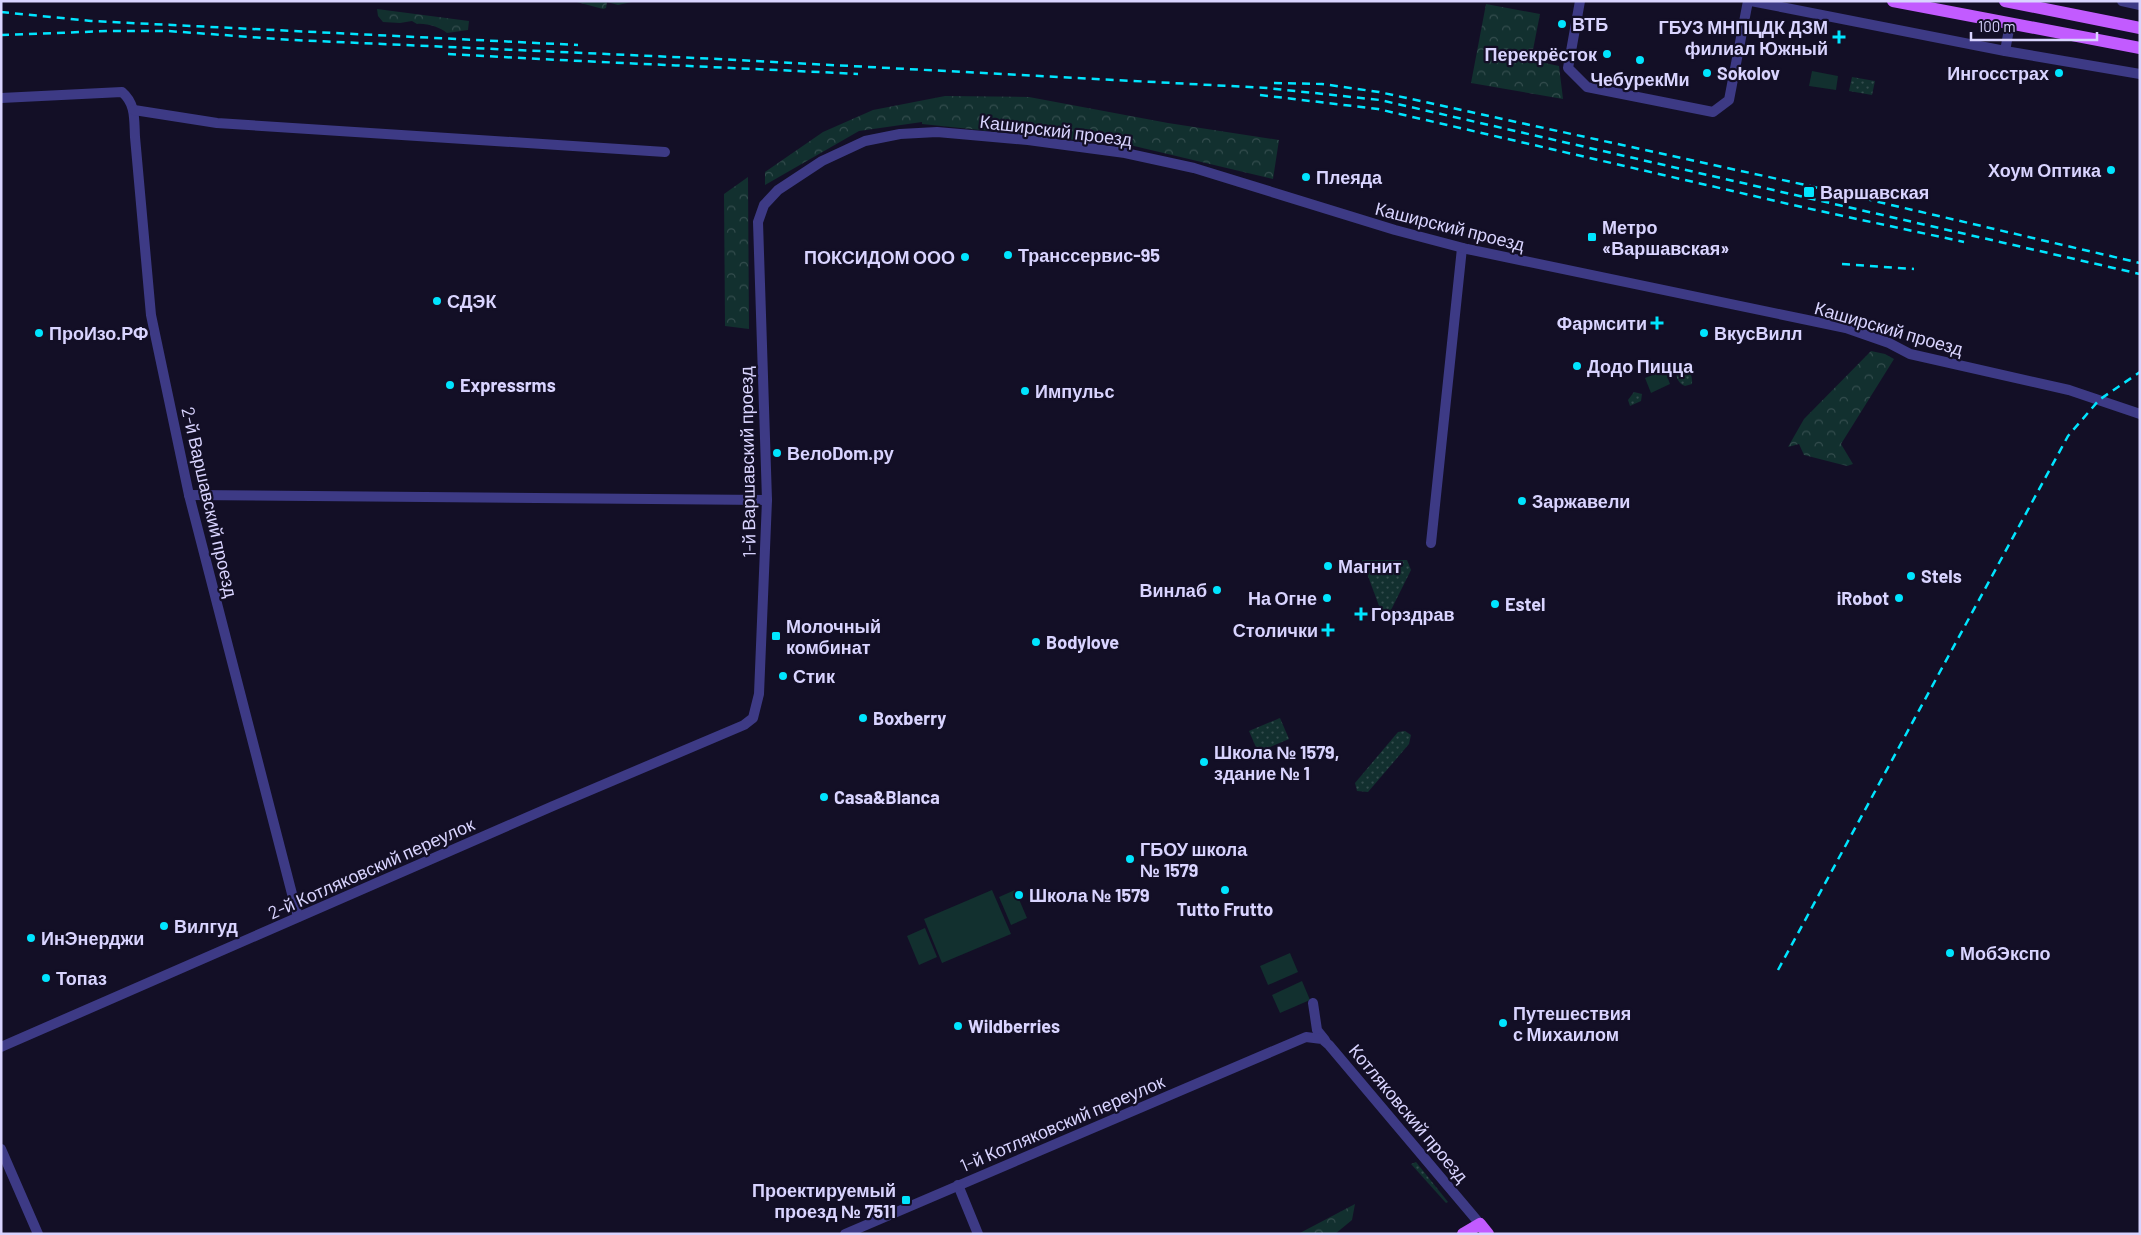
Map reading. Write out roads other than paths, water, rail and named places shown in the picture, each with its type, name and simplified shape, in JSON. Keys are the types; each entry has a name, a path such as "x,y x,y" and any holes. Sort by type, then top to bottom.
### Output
{"main road":[{"path":"1893,1 2140,48"},
{"path":"2010,2 2140,28"},
{"path":"1463,1234 1484,1229"}],"street":[{"path":"1580,1 1568,68 1587,88 1713,112 1730,100 1749,1 2004,51 2140,74"},
{"path":"2122,1 2140,5"},
{"path":"2004,51 2010,24"},
{"path":"1,98 122,92 130,99 134,110 217,123 665,152"},
{"name":"2-й Варшавский проезд","path":"134,110 134,137 151,315 189,495 298,917"},
{"name":"Каширский проезд","path":"764,205 778,190 822,161 865,141 900,134 937,132 1028,140 1125,153 1194,168 1395,230 1462,248 1846,328 1890,343 1910,354 2070,390 2140,414"},
{"name":"1-й Варшавский проезд","path":"753,718 759,694 767,500 758,222 764,205"},
{"path":"1431,543 1462,248"},
{"path":"189,495 767,500"},
{"name":"2-й Котляковский переулок","path":"1,1047 553,806 744,726 753,718"},
{"path":"1313,1003 1318,1030 1329,1045"},
{"path":"1306,1037 1316,1021"},
{"name":"1-й Котляковский переулок","path":"845,1234 1306,1037"},
{"name":"Котляковский проезд","path":"1306,1037 1322,1039 1329,1045 1484,1229"},
{"path":"1,1149 38,1234"},
{"path":"958,1185 978,1234"}],"railway":[{"path":"1,12 91,21 578,45"},
{"path":"1,35 168,31 292,40 718,59 1267,88 1380,100 2140,274"},
{"path":"448,54 858,74"},
{"path":"1274,83 1322,84 1379,92 1810,186 2140,263"},
{"path":"1260,95 1378,109 1806,208 1964,242"},
{"path":"1842,264 1914,269"},
{"path":"1778,970 2068,436 2099,400 2140,372"}],"place":[{"name":"ВТБ","path":"1562,24"},
{"name":"ГБУЗ МНПЦДК ДЗМ филиал Южный","path":"1839,37"},
{"name":"Перекрёсток","path":"1607,54"},
{"name":"ЧебурекМи","path":"1640,60"},
{"name":"Sokolov","path":"1707,73"},
{"name":"Ингосстрах","path":"2059,73"},
{"name":"Хоум Оптика","path":"2111,170"},
{"name":"Плеяда","path":"1306,177"},
{"name":"Варшавская","path":"1809,192"},
{"name":"Метро «Варшавская»","path":"1592,237"},
{"name":"Транссервис-95","path":"1008,255"},
{"name":"ПОКСИДОМ ООО","path":"965,257"},
{"name":"СДЭК","path":"437,301"},
{"name":"Фармсити","path":"1657,323"},
{"name":"ПроИзо.РФ","path":"39,333"},
{"name":"ВкусВилл","path":"1704,333"},
{"name":"Додо Пицца","path":"1577,366"},
{"name":"Expressrms","path":"450,385"},
{"name":"Импульс","path":"1025,391"},
{"name":"ВелоDom.ру","path":"777,453"},
{"name":"Заржавели","path":"1522,501"},
{"name":"Магнит","path":"1328,566"},
{"name":"Stels","path":"1911,576"},
{"name":"Винлаб","path":"1217,590"},
{"name":"На Огне","path":"1327,598"},
{"name":"iRobot","path":"1899,598"},
{"name":"Estel","path":"1495,604"},
{"name":"Горздрав","path":"1361,614"},
{"name":"Столички","path":"1328,630"},
{"name":"Молочный комбинат","path":"776,636"},
{"name":"Bodylove","path":"1036,642"},
{"name":"Стик","path":"783,676"},
{"name":"Boxberry","path":"863,718"},
{"name":"Школа № 1579, здание № 1","path":"1204,762"},
{"name":"Casa&Blanca","path":"824,797"},
{"name":"ГБОУ школа № 1579","path":"1130,859"},
{"name":"Tutto Frutto","path":"1225,890"},
{"name":"Школа № 1579","path":"1019,895"},
{"name":"Вилгуд","path":"164,926"},
{"name":"ИнЭнерджи","path":"31,938"},
{"name":"МобЭкспо","path":"1950,953"},
{"name":"Топаз","path":"46,978"},
{"name":"Путешествия с Михаилом","path":"1503,1023"},
{"name":"Wildberries","path":"958,1026"},
{"name":"Проектируемый проезд № 7511","path":"906,1200"}]}
